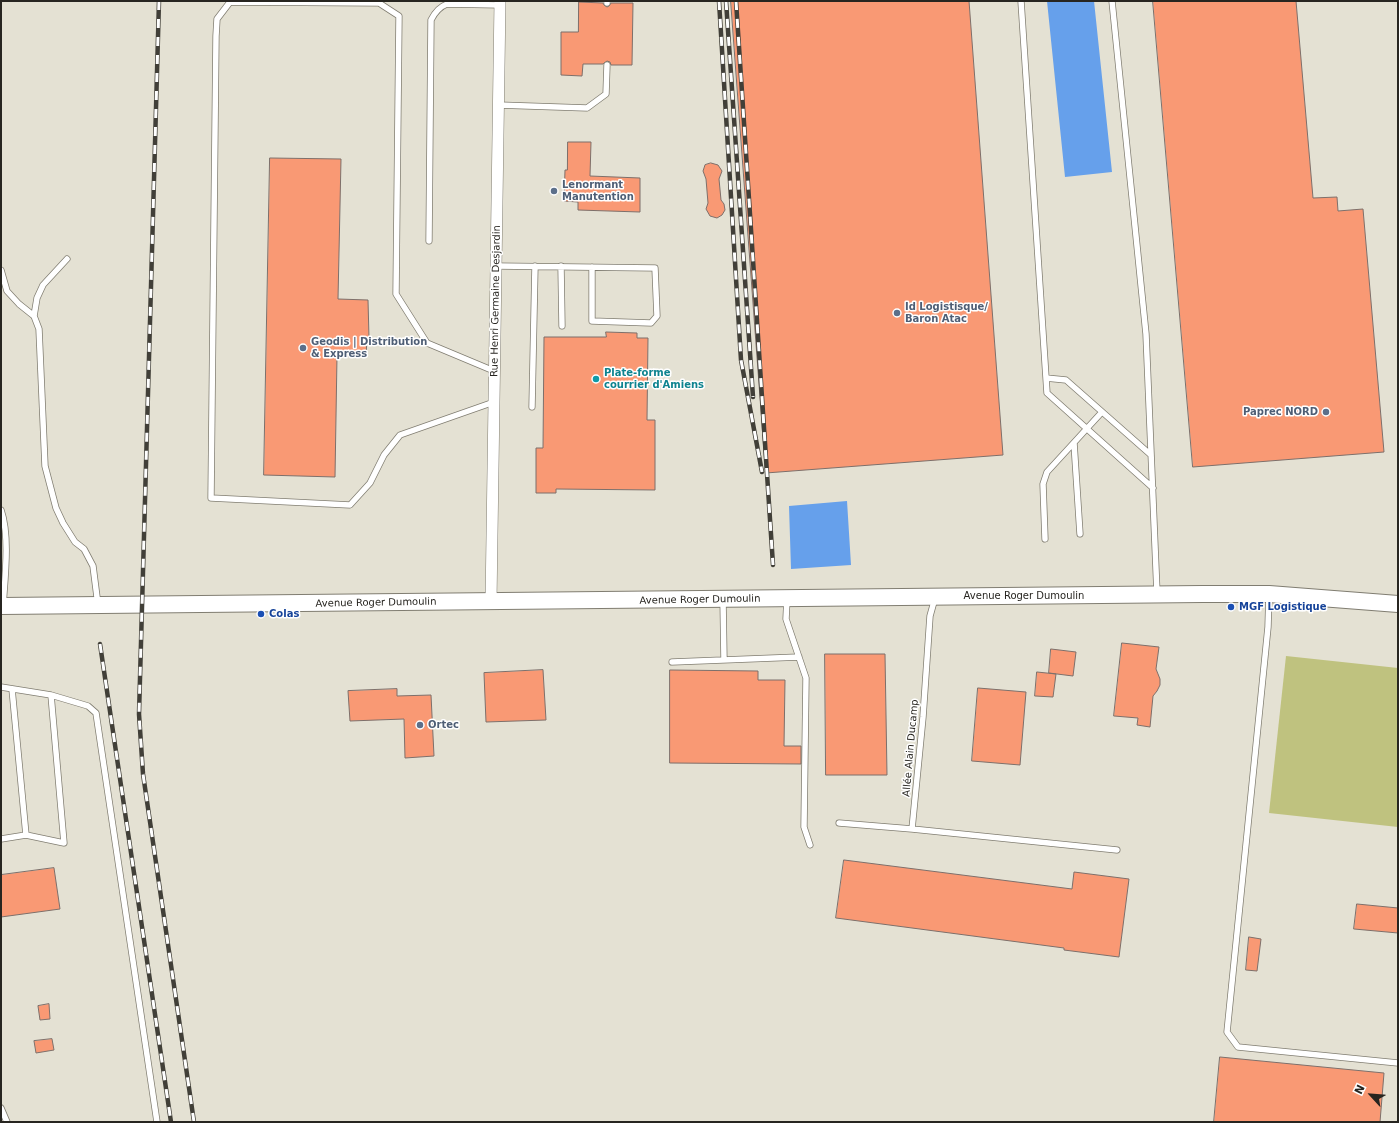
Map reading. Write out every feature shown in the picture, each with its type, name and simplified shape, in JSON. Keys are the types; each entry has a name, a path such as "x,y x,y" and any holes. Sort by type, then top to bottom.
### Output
{"main road":[{"name":"Avenue Roger Dumoulin","path":"2,606 723,600 1157,594 1269,594 1398,604"}],"street":[{"name":"Rue Henri Germaine Desjardin","path":"492,602 500,3"}],"lane":[{"path":"1021,1 1048,393 1153,488"},
{"path":"1112,1 1146,334 1157,594"},
{"path":"494,371 427,343 396,294 399,16 380,3 230,2 217,19 216,36 211,498 350,504 370,483 384,455 400,435 494,402"},
{"path":"429,241 431,20 434,13 440,7 447,4 500,3"},
{"path":"498,105 587,108 606,94 607,64"},
{"path":"34,316 37,298 43,285 67,259"},
{"path":"496,266 592,266 655,268 657,316 651,323 592,321 592,266"},
{"path":"532,407 535,266"},
{"path":"561,266 562,326"},
{"path":"1,270 7,291 18,304 34,316 40,329 45,466 56,508 62,523 75,542 84,549 94,566 98,605"},
{"path":"1046,378 1066,380 1151,456"},
{"path":"1045,539 1043,484 1047,472 1102,412"},
{"path":"1074,443 1080,534"},
{"path":"1,510 3,515 6,545 2,606"},
{"path":"1269,594 1268,626 1226,1032 1238,1047 1398,1063"},
{"name":"Allée Alain Ducamp","path":"912,829 923,717 930,616 935,596"},
{"path":"787,599 786,619 806,678 804,827 810,845"},
{"path":"723,600 724,660"},
{"path":"672,662 799,657"},
{"path":"1,687 51,695 88,706 96,713 157,1122"},
{"path":"12,689 26,835"},
{"path":"1,838 26,835 64,844 51,695"},
{"path":"839,823 1117,850"},
{"path":"1,1108 7,1122"}],"green space":[{"path":"1286,656 1398,668 1398,827 1269,813"}],"water":[{"path":"1047,1 1094,1 1112,172 1065,177"},
{"path":"847,501 851,565 791,569 789,506"}],"building":[{"path":"731,1 969,1 1003,455 766,473"},
{"path":"1153,1 1296,1 1313,198 1337,197 1338,211 1363,209 1384,452 1193,467"},
{"path":"579,2 603,3 607,7 611,3 633,3 632,65 611,65 610,62 607,61 603,64 583,64 582,76 561,75 561,32 578,32"},
{"path":"568,142 591,142 590,176 640,178 640,212 578,210 578,202 564,201"},
{"path":"270,158 341,159 338,299 368,300 369,338 367,339 366,356 337,356 335,477 264,475"},
{"path":"711,163 718,165 722,171 719,179 721,200 724,204 725,210 722,215 717,218 710,216 706,209 708,203 706,179 703,171 705,165"},
{"name":"Plate-forme courrier d'Amiens","path":"606,332 637,333 637,338 648,338 647,420 655,420 655,490 556,489 556,493 536,493 536,448 543,448 544,337 606,337"},
{"path":"1122,643 1159,647 1156,669 1160,679 1160,685 1153,696 1150,727 1137,725 1138,718 1114,716"},
{"path":"1051,649 1076,652 1073,676 1049,673"},
{"path":"825,654 885,654 887,775 826,775"},
{"path":"543,670 546,720 486,722 484,673"},
{"path":"670,670 758,671 758,680 785,680 784,746 801,746 801,764 670,763"},
{"path":"1037,672 1056,674 1053,697 1035,696"},
{"path":"978,688 1026,692 1020,765 972,761"},
{"path":"397,689 397,696 431,695 434,756 405,758 404,719 350,721 348,691"},
{"path":"844,860 1072,889 1074,872 1129,879 1119,957 1064,950 1064,948 836,918"},
{"path":"54,868 60,909 1,917 1,875"},
{"path":"1357,904 1398,908 1398,933 1354,929"},
{"path":"1249,937 1261,939 1257,971 1246,970"},
{"path":"49,1004 50,1019 40,1020 38,1006"},
{"path":"52,1039 54,1050 36,1053 34,1041"},
{"path":"1220,1057 1384,1073 1380,1122 1214,1122"}],"railway":[{"path":"159,1 139,714 143,774 194,1122"},
{"path":"719,1 741,360 762,472"},
{"path":"726,1 753,397"},
{"path":"736,1 773,565"},
{"path":"100,644 171,1122"}],"place":[{"name":"Lenormant Manutention","path":"554,191"},
{"name":"Id Logistisque/ Baron Atac","path":"897,313"},
{"name":"Geodis | Distribution & Express","path":"303,348"},
{"name":"Plate-forme courrier d'Amiens","path":"596,379"},
{"name":"Paprec NORD","path":"1326,412"},
{"name":"MGF Logistique","path":"1231,607"},
{"name":"Colas","path":"261,614"},
{"name":"Ortec","path":"420,725"}]}
